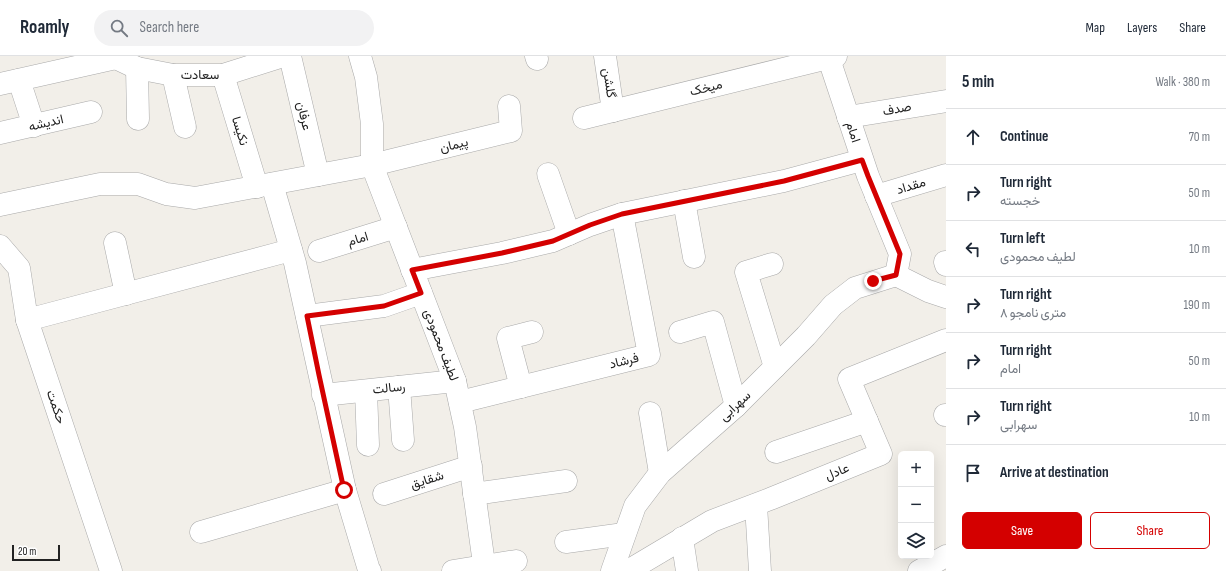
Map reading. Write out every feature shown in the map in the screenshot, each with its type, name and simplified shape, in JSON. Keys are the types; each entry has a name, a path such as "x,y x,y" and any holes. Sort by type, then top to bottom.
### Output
{"street":[{"name":"سعادت","path":"9,82 116,57 137,68 173,75 283,56"},
{"name":"عرفان","path":"290,56 318,175"},
{"name":"لطیف محمودی","path":"360,56 366,77 372,124 372,166 455,381 465,427 485,568"},
{"name":"گلشن","path":"605,56 613,111"},
{"name":"میخک","path":"584,118 831,57"},
{"name":"امام","path":"831,57 862,160 900,254 896,275"},
{"path":"137,68 138,119"},
{"name":"نکیسا","path":"210,69 264,185 291,250 307,316 344,490 370,571"},
{"path":"173,75 185,127"},
{"path":"9,82 34,126"},
{"name":"صدف","path":"848,117 946,101"},
{"name":"پیمان","path":"372,166 511,131 510,106"},
{"name":"اندیشه","path":"0,133 91,112"},
{"path":"412,270 502,253 553,241 590,225 622,214 784,181 862,160"},
{"path":"0,205 100,184 138,184 166,194 195,198 372,166"},
{"path":"548,174 569,234"},
{"name":"مقداد","path":"876,196 946,175"},
{"path":"684,201 694,257"},
{"name":"فرشاد","path":"460,402 649,355 622,214"},
{"name":"امام","path":"319,251 396,227"},
{"path":"114,243 126,294"},
{"name":"حکمت","path":"0,246 0,248 19,268 27,320 111,571"},
{"path":"27,320 291,250"},
{"path":"772,264 746,272 775,367"},
{"path":"896,275 928,291 946,297"},
{"name":"سهرابی","path":"612,571 635,506 660,473 736,406 806,336 833,305 855,288 896,275"},
{"path":"307,316 384,306 421,293"},
{"path":"680,332 713,322 736,406"},
{"path":"521,387 508,338 532,332"},
{"name":"عادل","path":"635,569 682,538 712,521 756,505 881,454 849,379 946,340"},
{"name":"رسالت","path":"323,395 455,381"},
{"path":"398,387 403,440"},
{"path":"366,391 368,445"},
{"path":"650,413 660,473"},
{"path":"776,452 867,421"},
{"name":"شقایق","path":"384,494 470,466"},
{"path":"474,494 566,481"},
{"path":"201,532 344,490"},
{"path":"756,505 760,571"},
{"path":"566,542 624,534"},
{"path":"682,538 687,571"},
{"path":"920,571 946,556"},
{"path":"454,571 485,568 516,562"}],"route":[{"path":"344,490 307,316 384,306 421,293 412,270 502,253 553,241 590,225 622,214 784,181 862,160 900,254 896,275 873,281"}]}
